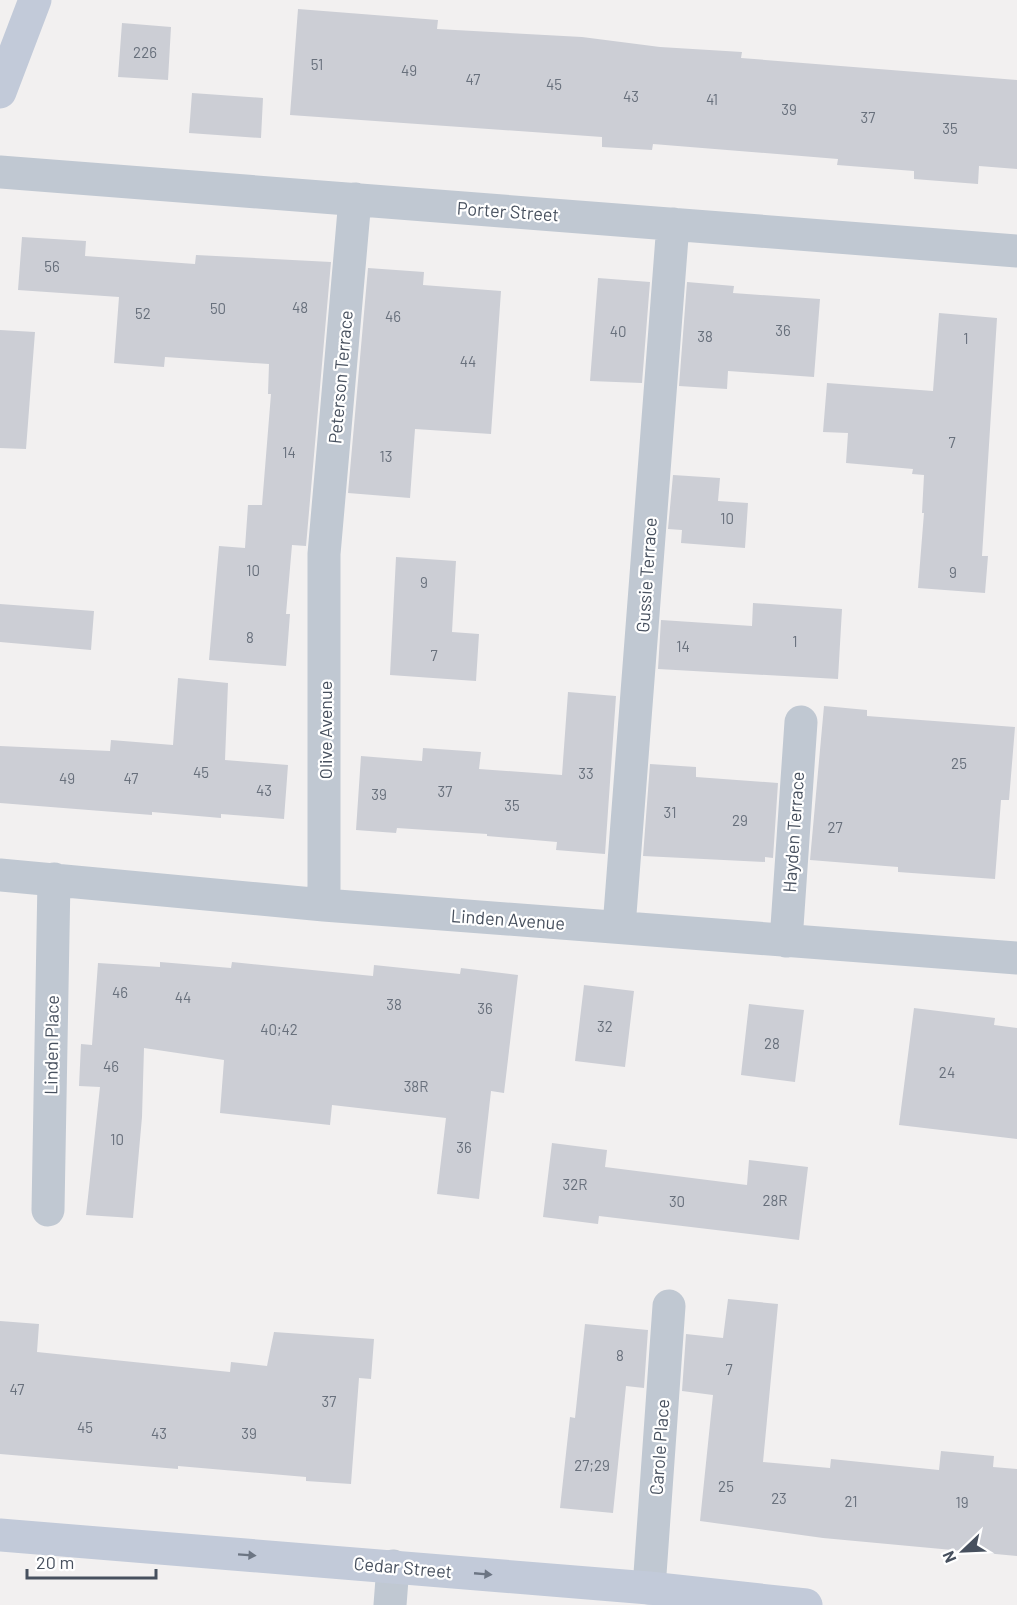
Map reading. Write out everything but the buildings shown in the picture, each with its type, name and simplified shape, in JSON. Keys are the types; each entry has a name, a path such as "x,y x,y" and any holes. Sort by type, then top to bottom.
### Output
{"street":[{"path":"0,92 35,0"},
{"name":"Porter Street","path":"0,172 1017,250"},
{"name":"Peterson Terrace","path":"324,554 355,200"},
{"name":"Gussie Terrace","path":"619,927 673,224"},
{"name":"Olive Avenue","path":"324,554 324,906"},
{"name":"Hayden Terrace","path":"786,941 801,722"},
{"name":"Linden Avenue","path":"0,875 324,906 1017,958"},
{"name":"Linden Place","path":"48,1210 54,879"},
{"name":"Carole Place","path":"649,1588 669,1306"},
{"name":"Cedar Street","path":"0,1536 393,1566 649,1588 806,1605"},
{"path":"390,1605 393,1566"}]}
